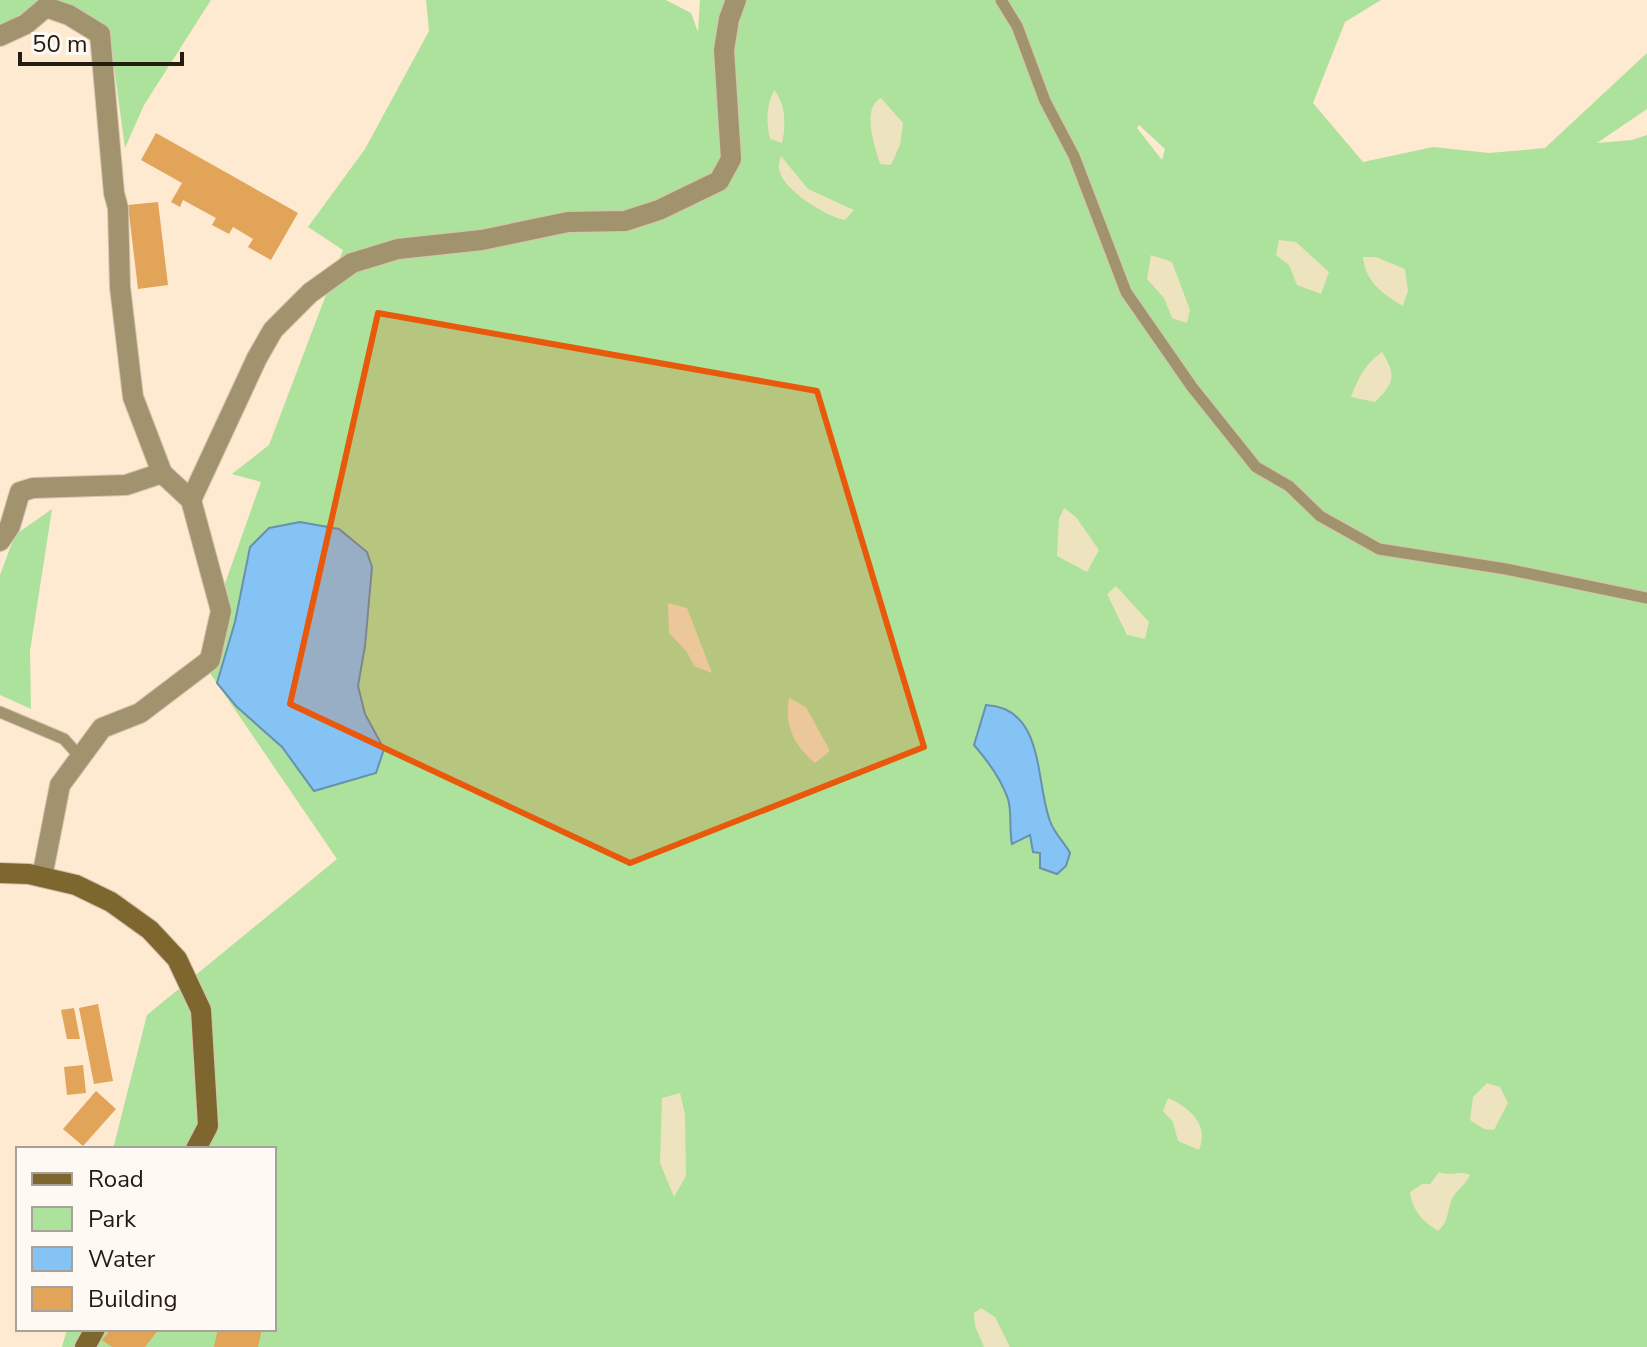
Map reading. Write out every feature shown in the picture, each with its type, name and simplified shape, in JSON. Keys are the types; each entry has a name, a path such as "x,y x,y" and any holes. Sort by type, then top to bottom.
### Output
{"street":[{"path":"191,500 273,330 310,293 352,263 398,249 482,240 568,222 625,221 659,210 719,181 731,159 724,50 736,0"},
{"path":"0,36 26,24 46,7 69,15 100,34 114,193 118,208 120,287 133,397 162,473 191,500 221,611 210,660 140,713 102,728 60,785 42,877"},
{"path":"0,541 10,526 20,492 33,488 126,485 162,473"},
{"path":"0,873 42,877 76,885 111,902 150,930 177,959 201,1010 208,1126 197,1147"}],"lane":[{"path":"1001,0 1017,26 1045,101 1074,156 1126,292 1192,387 1256,467 1289,486 1320,516 1379,549 1506,569 1647,598"},
{"path":"0,712 64,739 80,757"}],"highlighted area":[{"path":"378,313 817,391 924,747 630,863 290,704"}],"green space":[{"path":"0,0 48,0 0,28"},
{"path":"59,0 211,0 144,105 125,148 112,52 78,19 54,8"},
{"path":"426,0 666,0 691,13 698,32 700,0 1381,0 1345,22 1313,103 1363,162 1433,147 1489,153 1545,148 1647,53 1647,109 1597,143 1632,140 1647,135 1647,1347 62,1347 66,1331 276,1331 276,1147 114,1147 147,1015 337,859 199,657 261,482 232,474 269,445 343,250 308,227 365,149 429,31","holes":["1139,125 1165,149 1162,160 1137,128"]},
{"path":"52,509 30,651 31,709 0,695 0,575 15,535"}],"sand":[{"path":"774,90 784,115 782,143 770,139 767,120"},
{"path":"881,98 903,123 900,145 891,165 880,164 871,128 872,110"},
{"path":"781,156 808,189 854,210 845,220 837,218 796,194 782,177 779,167"},
{"path":"1279,240 1296,242 1329,272 1321,294 1297,285 1289,265 1276,255"},
{"path":"1151,255 1172,262 1190,310 1187,323 1172,318 1164,298 1147,279"},
{"path":"1363,257 1376,257 1405,269 1408,291 1403,306 1388,297 1371,280"},
{"path":"1382,352 1391,373 1386,390 1375,402 1351,397 1363,372"},
{"path":"1064,508 1076,517 1099,550 1087,572 1057,556 1059,519"},
{"path":"1116,586 1149,622 1145,639 1127,635 1107,594"},
{"path":"668,603 687,608 712,673 694,666 687,652 669,633"},
{"path":"789,698 806,707 830,751 815,763 792,734 788,717"},
{"path":"1487,1083 1500,1087 1508,1103 1494,1130 1484,1129 1470,1120 1473,1097"},
{"path":"680,1093 685,1114 686,1176 674,1197 660,1163 662,1098"},
{"path":"1168,1098 1196,1118 1202,1133 1199,1150 1178,1141 1173,1122 1163,1111"},
{"path":"1439,1172 1470,1175 1453,1198 1438,1231 1419,1214 1410,1192 1422,1184 1430,1184"},
{"path":"981,1308 995,1317 1010,1347 984,1347 975,1326 974,1313"}],"water":[{"path":"300,522 339,529 367,552 372,567 358,686 365,714 384,749 376,773 314,791 282,747 236,706 217,683 235,622 250,547 269,528"},
{"path":"986,705 1005,709 1019,719 1028,732 1050,821 1070,853 1066,866 1057,874 1040,868 1040,853 1033,852 1030,835 1012,844 1008,799 994,770 974,745"}],"building":[{"path":"156,133 298,213 271,260 248,247 253,239 233,227 229,234 212,225 216,218 183,200 180,207 171,202 182,183 141,160"},
{"path":"158,202 168,285 138,289 128,205"},
{"path":"98,1004 113,1081 94,1084 79,1008"},
{"path":"74,1008 80,1039 67,1039 61,1010"},
{"path":"83,1065 86,1093 67,1095 64,1067"},
{"path":"96,1091 116,1109 83,1146 63,1129"},
{"path":"109,1331 157,1331 145,1347 112,1347 102,1340"},
{"path":"218,1331 262,1331 258,1347 214,1347"}]}
